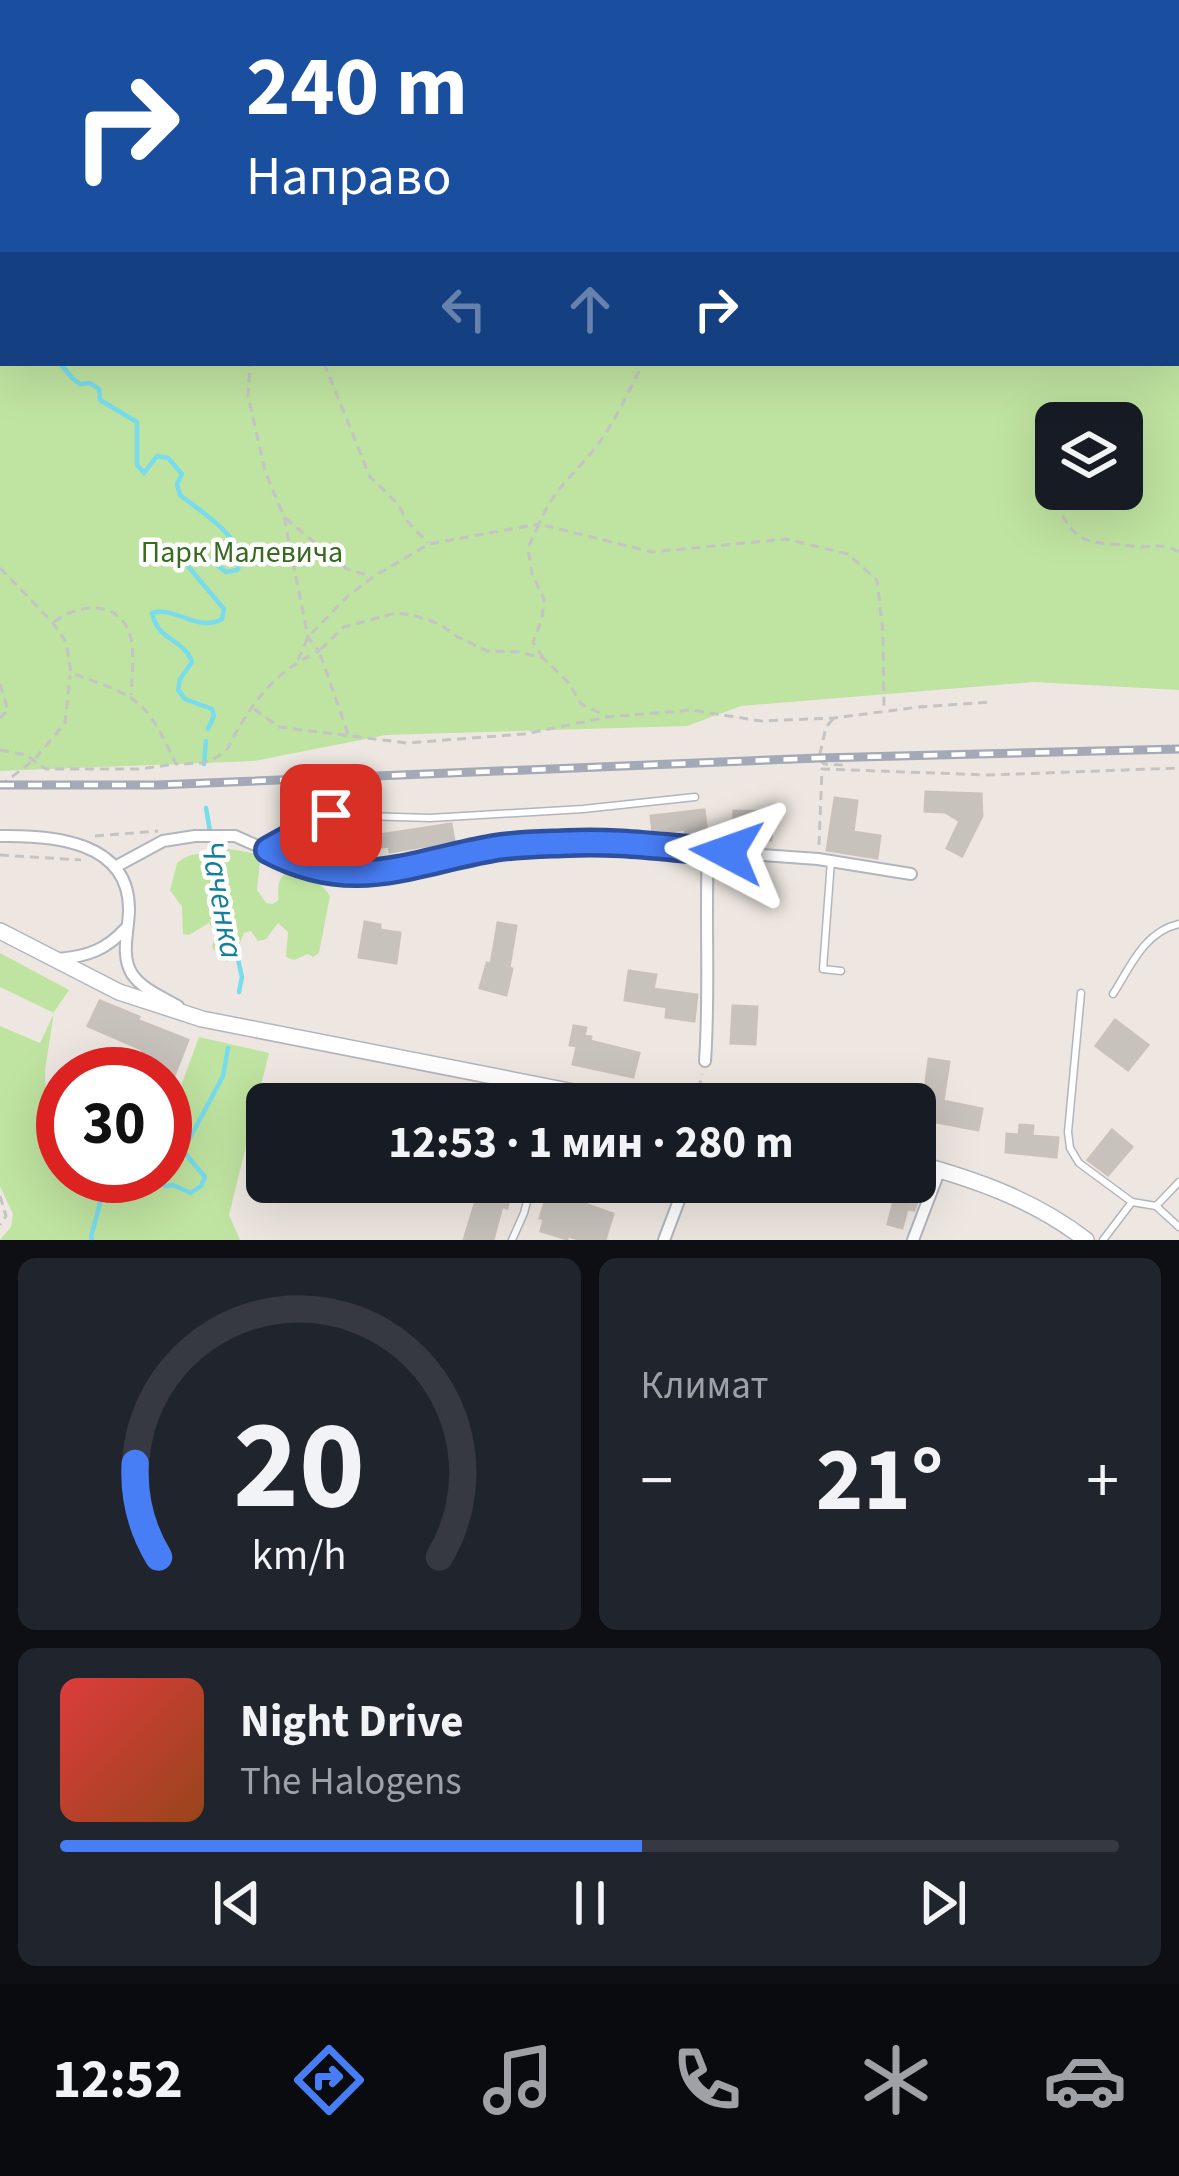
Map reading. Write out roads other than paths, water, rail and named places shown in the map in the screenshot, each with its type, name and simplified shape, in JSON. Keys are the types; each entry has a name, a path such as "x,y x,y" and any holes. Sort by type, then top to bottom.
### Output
{"main road":[{"path":"0,933 119,992 202,1019 528,1083"},
{"path":"936,1168 1014,1195 1086,1240"}],"street":[{"path":"0,836 74,842 98,851 124,879 128,893 126,956 132,974 151,991 202,1019"},
{"path":"115,867 163,841 236,836 335,874 431,864 507,847 575,842 825,860 911,874"},
{"path":"705,1061 708,851"},
{"path":"54,960 99,951 128,926"},
{"path":"913,1240 940,1169"},
{"path":"664,1240 678,1203"}],"lane":[{"path":"268,850 331,815 430,818 695,797"},
{"path":"825,860 823,969 841,971"},
{"path":"1113,994 1149,938 1179,924"},
{"path":"1081,993 1070,1148 1079,1163 1132,1202 1156,1206 1179,1227"},
{"path":"1156,1206 1179,1182"},
{"path":"1102,1240 1132,1202"},
{"path":"512,1240 527,1203"}],"waterway":[{"name":"Чаченка","path":"62,366 80,384 99,389 100,400 137,422 137,465 144,473 157,456 168,458 182,474 177,484 180,495 225,531 243,560 237,570 226,572 192,547 181,549 182,559 224,609 222,619 204,623 152,613 160,630 192,662 178,690 185,699 212,709 208,729"},
{"name":"Чаченка","path":"204,764 206,741"},
{"name":"Чаченка","path":"206,808 242,977 239,992"},
{"name":"Чаченка","path":"192,1134 223,1076 228,1048"},
{"name":"Чаченка","path":"192,1162 205,1177 192,1192"},
{"name":"Чаченка","path":"92,1240 100,1203"}],"railway":[{"path":"0,785 157,785 819,758 1179,749"}],"park label":[{"name":"Парк Малевича","path":"242,552"}]}
